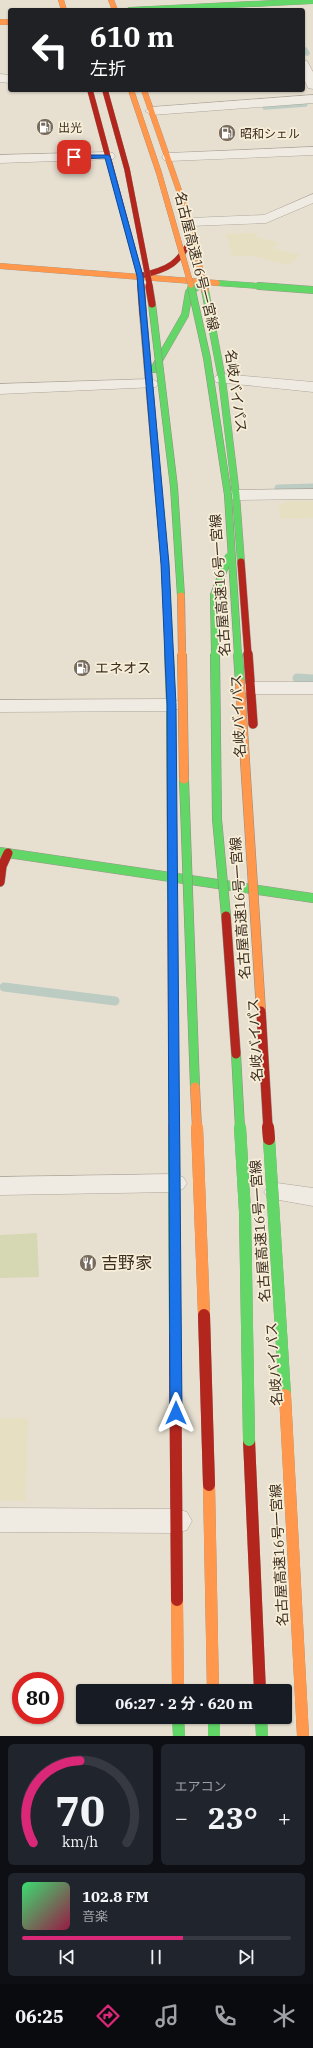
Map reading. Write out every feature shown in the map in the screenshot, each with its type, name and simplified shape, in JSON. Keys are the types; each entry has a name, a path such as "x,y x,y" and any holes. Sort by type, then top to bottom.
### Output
{"main road":[{"path":"164,8 266,2 313,1"},
{"path":"91,92 140,276 165,564 171,705 178,1684"},
{"path":"106,92 120,136 147,267 167,416 180,570 186,873 206,1358 213,1684"},
{"name":"名古屋高速16号一宮線","path":"132,92 176,229 198,314 217,416 228,495 284,1379 303,1736"},
{"name":"名岐バイパス","path":"145,92 169,156 190,222 204,282 222,379 236,495 253,731"},
{"path":"140,276 174,267 181,261 193,236"},
{"path":"0,266 313,290"},
{"path":"150,384 156,360 186,314 189,292 204,282"},
{"path":"232,550 214,595 217,820 232,980 243,1181 249,1440 260,1684"},
{"name":"名岐バイパス","path":"256,790 277,1192 312,1736"},
{"path":"0,882 4,852 313,898"},
{"path":"178,1724 178,1736"},
{"path":"214,1724 214,1736"},
{"path":"261,1724 262,1736"}],"street":[{"path":"305,68 313,84"},
{"path":"152,111 313,99"},
{"path":"169,156 313,151"},
{"path":"0,159 108,156"},
{"path":"190,222 266,219 310,202"},
{"path":"222,379 313,387"},
{"path":"0,389 150,384"},
{"path":"236,495 313,494"},
{"path":"251,688 313,688"},
{"path":"0,706 171,705"},
{"path":"0,1186 174,1183"},
{"path":"277,1192 313,1197"},
{"path":"0,1520 177,1521"}],"shaded area":[{"path":"256,233 257,237 279,243 272,248 301,255 287,265 253,256 232,256 226,234"},
{"path":"288,501 313,501 313,518 281,519 278,506"},
{"path":"0,1418 28,1418 26,1501 0,1501"}],"green space":[{"path":"37,1233 39,1277 0,1278 0,1235"}],"waterway":[{"path":"265,107 305,104"},
{"path":"278,488 313,487"},
{"path":"297,678 313,679"},
{"path":"4,987 115,1001"}],"traffic: fast":[{"path":"171,8 313,1"},
{"path":"217,283 313,290"},
{"path":"191,285 207,358 228,495 240,683"},
{"path":"154,369 158,359 185,315 189,292 200,285"},
{"path":"205,290 222,379 236,495 241,562"},
{"path":"152,304 174,487 180,560 181,596"},
{"path":"226,916 217,819 214,595 229,556"},
{"path":"165,566 171,705 172,900"},
{"path":"184,779 195,1087"},
{"path":"0,852 313,898"},
{"path":"236,1054 245,1212 249,1440"},
{"path":"174,1133 175,1336"},
{"path":"269,1139 285,1395"},
{"path":"178,1724 179,1736"},
{"path":"214,1724 214,1736"},
{"path":"261,1724 262,1736"}],"traffic: slow":[{"path":"61,0 63,8"},
{"path":"111,0 114,8"},
{"path":"0,22 8,22"},
{"path":"132,92 159,173 191,285"},
{"path":"145,92 190,222 205,290"},
{"path":"0,266 217,283"},
{"path":"143,314 165,566"},
{"path":"181,596 184,779"},
{"path":"240,683 261,1011"},
{"path":"172,900 174,1133"},
{"path":"195,1087 204,1315"},
{"path":"285,1395 303,1736"},
{"path":"209,1485 213,1684"},
{"path":"177,1600 178,1684"}],"traffic: jam":[{"path":"91,92 140,276 143,314"},
{"path":"106,92 121,142 133,196 144,250 152,304"},
{"path":"140,276 160,271 173,265 183,255 193,237"},
{"path":"241,562 253,724"},
{"path":"0,882 2,866 8,853"},
{"path":"226,916 236,1054"},
{"path":"261,1011 269,1139"},
{"path":"204,1315 209,1485"},
{"path":"175,1336 177,1600"},
{"path":"249,1440 260,1684"}],"place":[{"name":"出光","path":"45,127"},
{"name":"昭和シェル","path":"227,133"},
{"name":"エネオス","path":"82,668"},
{"name":"吉野家","path":"88,1263"}],"route":[{"path":"74,157 108,156 140,276 165,564 171,705 176,1413"}]}
